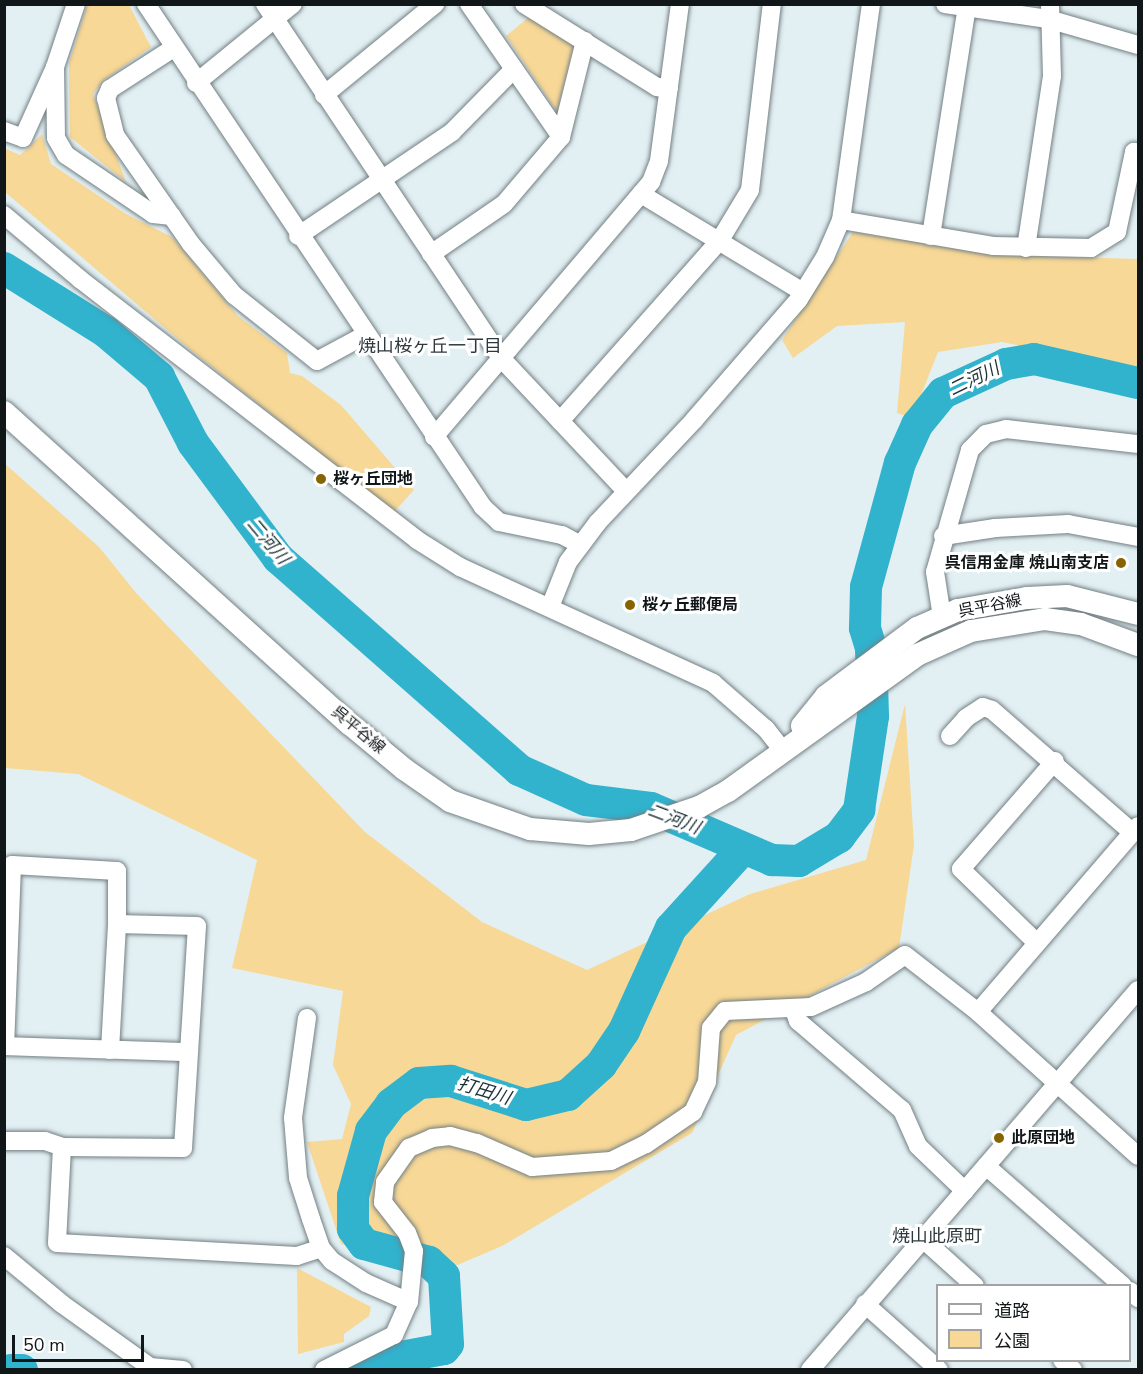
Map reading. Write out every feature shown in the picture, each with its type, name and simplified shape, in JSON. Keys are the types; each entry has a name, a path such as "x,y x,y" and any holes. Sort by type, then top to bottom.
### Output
{"main road":[{"name":"呉平谷線","path":"4,412 351,725 404,769 450,801 477,813 551,832 589,834 631,830 668,820 728,791 783,751 826,707 917,628 958,610 1027,598 1067,596 1138,614"},
{"name":"呉平谷線","path":"826,707 917,655 971,631 1035,619 1082,624 1138,645"}],"street":[{"path":"4,131 23,138 55,67 76,4"},
{"path":"146,4 172,49 483,507 499,522 562,535 581,545"},
{"path":"196,83 270,12 293,4"},
{"path":"324,95 435,4"},
{"path":"469,4 561,137"},
{"path":"525,4 657,87 669,88"},
{"path":"434,437 651,182 659,160 680,4"},
{"path":"560,421 720,240 750,190 772,4"},
{"path":"550,607 568,562 581,545 626,491 694,420 803,292 841,220 871,4"},
{"path":"931,236 956,6 1049,12 1138,45"},
{"path":"270,12 501,358 626,491"},
{"path":"1026,248 1052,76 1049,12"},
{"path":"431,254 504,204 561,137 585,41"},
{"path":"172,49 110,88 106,98 115,135 172,216 234,295 317,362 365,335"},
{"path":"55,67 56,138 66,155 153,214 172,216"},
{"path":"298,236 452,132 514,69"},
{"path":"841,220 931,236 1026,248 1091,248 1117,232 1134,152 1138,153"},
{"path":"641,194 803,292"},
{"path":"4,215 81,280 417,540 460,567 713,683 766,729 783,751"},
{"path":"942,617 934,575 943,536 970,450 986,434 1006,429 1138,444"},
{"path":"943,536 995,528 1068,524 1138,537"},
{"path":"950,736 966,718 983,707 1055,761 1136,830 978,1012"},
{"path":"1037,943 961,869 1055,761"},
{"path":"110,1050 117,924 117,870 12,865 5,1046 110,1050 189,1052"},
{"path":"4,1141 45,1141 62,1147 183,1148 197,926 117,924"},
{"path":"324,1370 394,1335 409,1302 414,1258 407,1233 383,1202 385,1182 409,1148 432,1138 450,1136 477,1143 532,1167 610,1161 646,1144 693,1112 705,1089 711,1028 717,1017 738,1007 794,1010 811,1007 866,982 905,955 978,1012 1137,1151"},
{"path":"810,1370 1138,990"},
{"path":"794,1010 798,1022 902,1110 918,1146 965,1191"},
{"path":"307,1018 293,1128 298,1178 321,1248 332,1261 366,1283 409,1302"},
{"path":"62,1147 57,1243 297,1256 321,1248"},
{"path":"986,1166 1121,1284"},
{"path":"923,1239 973,1284"},
{"path":"4,1256 62,1304 150,1367 183,1370"},
{"path":"865,1304 939,1370"}],"green space":[{"path":"87,5 129,5 151,47 104,80 93,94 126,182 70,137 69,63"},
{"path":"529,17 575,43 557,112 506,36"},
{"path":"42,134 51,164 126,214 172,237 238,316 287,353 290,373 302,376 341,405 414,490 394,512 192,351 5,192 4,148 20,155"},
{"path":"853,232 1002,255 1138,259 1138,370 1002,342 938,352 912,418 897,413 905,322 837,326 793,358 782,340"},
{"path":"4,463 99,547 137,594 365,832 482,922 587,970 750,894 866,860 905,704 914,845 899,948 736,1035 692,1133 502,1246 448,1269 341,1244 307,1142 342,1139 351,1104 333,1065 343,991 232,968 257,860 78,774 5,768"},
{"path":"297,1268 371,1307 369,1316 344,1334 344,1342 298,1354"}],"waterway":[{"name":"二河川","path":"4,268 106,332 159,377 193,443 278,558 519,770 586,800 651,808 772,860 799,861 839,837 859,810 873,716 871,648 865,628 866,587 900,463 917,425 943,393 1006,364 1034,359 1138,383"},
{"name":"打田川","path":"365,1370 390,1359 444,1349 448,1344 444,1276 429,1262 364,1244 353,1229 353,1196 371,1131 391,1104 419,1083 451,1081 526,1105 568,1095 601,1065 624,1031 671,928 742,850"},
{"name":"打田川","path":"11,1370 22,1370"}],"place":[{"name":"桜ヶ丘団地","path":"321,479"},
{"name":"呉信用金庫 焼山南支店","path":"1121,563"},
{"name":"桜ヶ丘郵便局","path":"630,605"},
{"name":"此原団地","path":"999,1138"}],"district":[{"name":"焼山桜ヶ丘一丁目","path":"430,346"},
{"name":"焼山此原町","path":"937,1236"}]}
